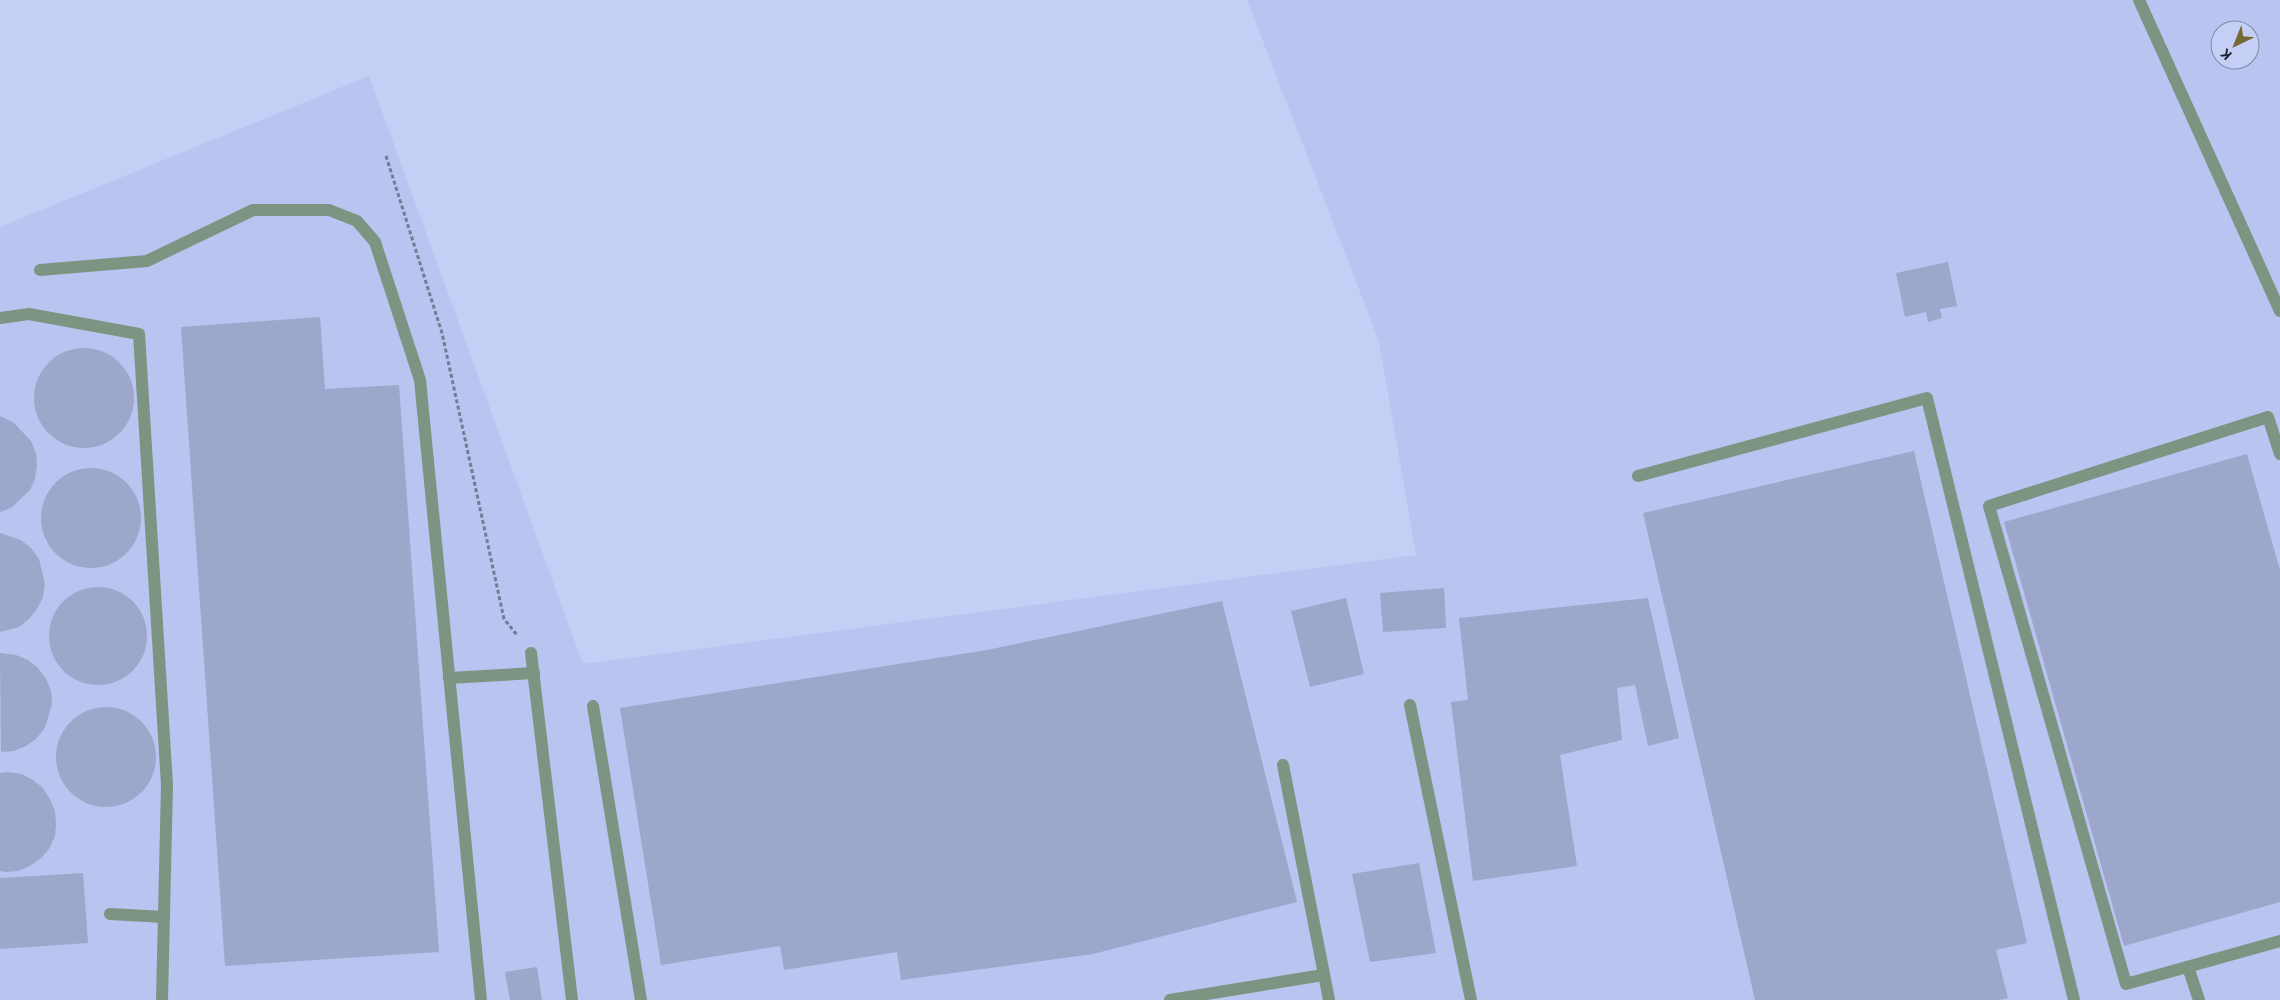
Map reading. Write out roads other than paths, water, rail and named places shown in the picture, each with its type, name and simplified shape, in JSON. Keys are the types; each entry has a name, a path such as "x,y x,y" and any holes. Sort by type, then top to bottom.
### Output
{"lane":[{"path":"2139,0 2280,311"},
{"path":"40,270 147,261 253,210 329,210 357,221 375,242 420,380 482,1000"},
{"path":"0,318 30,314 138,334 167,785 162,1000"},
{"path":"1638,476 1927,398 2074,1000"},
{"path":"2280,454 2268,417 1989,506 2126,984 2280,942"},
{"path":"531,653 572,1000"},
{"path":"450,678 534,673"},
{"path":"1410,705 1472,1000"},
{"path":"593,706 641,1000"},
{"path":"1283,765 1329,1000"},
{"path":"110,914 164,917"},
{"path":"2188,967 2199,1000"},
{"path":"1170,1000 1323,975"}]}
